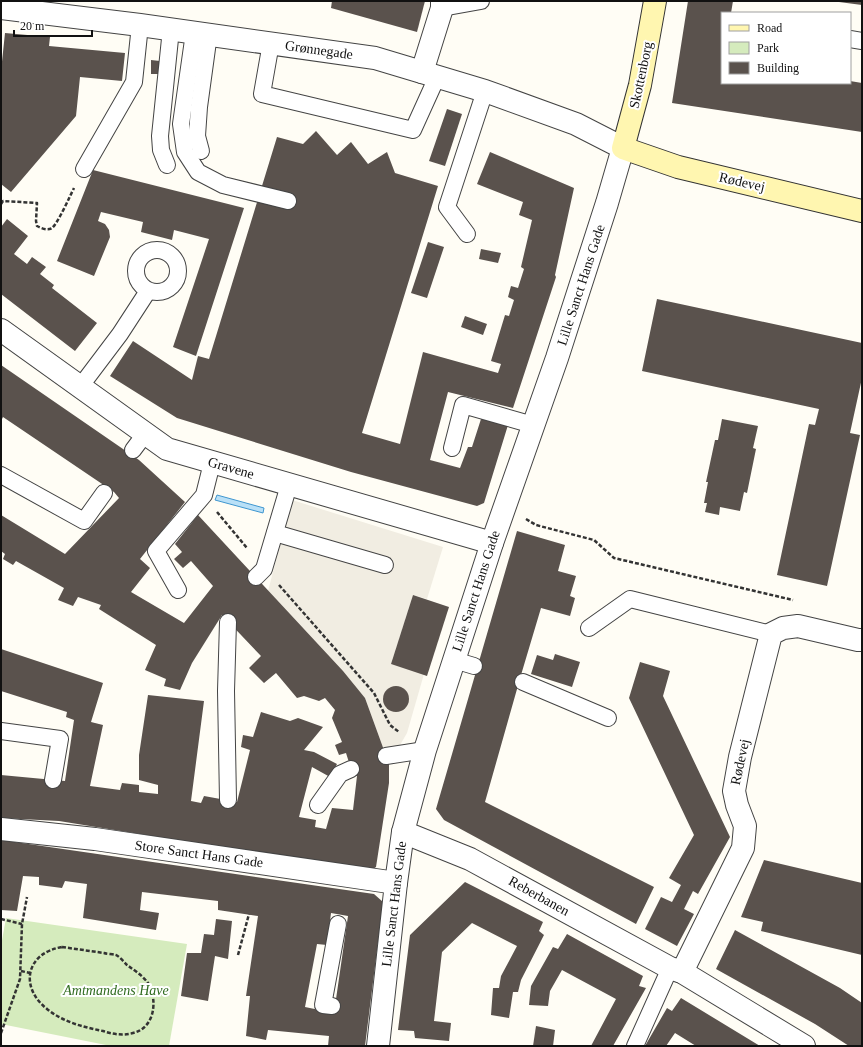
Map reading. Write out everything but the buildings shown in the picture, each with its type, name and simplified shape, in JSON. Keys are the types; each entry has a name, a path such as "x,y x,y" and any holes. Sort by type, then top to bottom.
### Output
{"street":[{"name":"Skottenborg","path":"623,148 640,85 655,1"},
{"path":"429,74 442,5"},
{"name":"Grønnegade","path":"14,6 375,58 485,91 576,124 623,148"},
{"name":"Rødevej","path":"623,148 678,167 862,211"},
{"name":"Lille Sanct Hans Gade","path":"378,1046 377,1011 403,832 426,750 464,663 492,543 557,358 605,210 623,148"},
{"name":"Gravene","path":"1,330 80,387 139,442 492,543"},
{"path":"771,634 783,628 798,626 862,640"},
{"name":"Rødevej","path":"676,970 742,848 745,826 737,805 734,791 740,757 771,634"},
{"name":"Store Sanct Hans Gade","path":"1,829 48,827 95,839 217,852 396,883"},
{"name":"Reberbanen","path":"403,832 470,859 676,970 804,1046"}],"lane":[{"path":"442,5 481,1"},
{"path":"84,169 134,82 140,25"},
{"path":"167,165 161,150 160,136 171,29"},
{"path":"201,151 197,136 202,34"},
{"path":"202,34 181,124 185,152 198,172 223,185 288,201"},
{"path":"851,39 862,41"},
{"path":"271,43 262,94 413,130 429,74"},
{"path":"466,234 447,207 485,91"},
{"path":"80,387 120,334 148,291"},
{"path":"452,448 464,405 533,425"},
{"path":"178,590 156,551 204,495 212,463"},
{"path":"1,475 84,521 104,493"},
{"path":"260,573 275,533 289,484"},
{"path":"275,533 385,565"},
{"path":"589,628 630,599 771,634"},
{"path":"228,622 226,691 228,800"},
{"path":"523,682 608,718"},
{"path":"1,731 60,739 52,780"},
{"path":"386,756 426,750"},
{"path":"318,805 340,774 351,769"},
{"path":"332,1006 323,1005 338,924"},
{"path":"635,1046 676,970"}],"path":[{"path":"1,204 3,201 37,203 37,226 47,229 52,228 57,222 84,169"},
{"path":"204,495 260,573 374,693 390,725 426,750"},
{"path":"505,505 536,525 594,540 614,558 800,602"},
{"path":"1,1033 20,979 22,924 27,897"},
{"path":"238,955 249,914"},
{"path":"1,919 22,924"},
{"path":"62,947 115,955 147,981 152,990 154,1002 150,1021 139,1031 133,1033 115,1034 73,1023 52,1013 39,1001 32,988 30,973 33,964 39,957 48,950 55,948 62,947"},
{"path":"21,971 30,973"}],"green space":[{"name":"Amtmandens Have","path":"6,918 187,944 169,1046 111,1046 1,1024 1,946"}],"shaded area":[{"path":"292,500 443,547 427,599 413,595 391,664 424,674 407,733 389,764 365,698 268,591"}],"water":[{"path":"217,495 264,508 263,513 215,500"}]}
